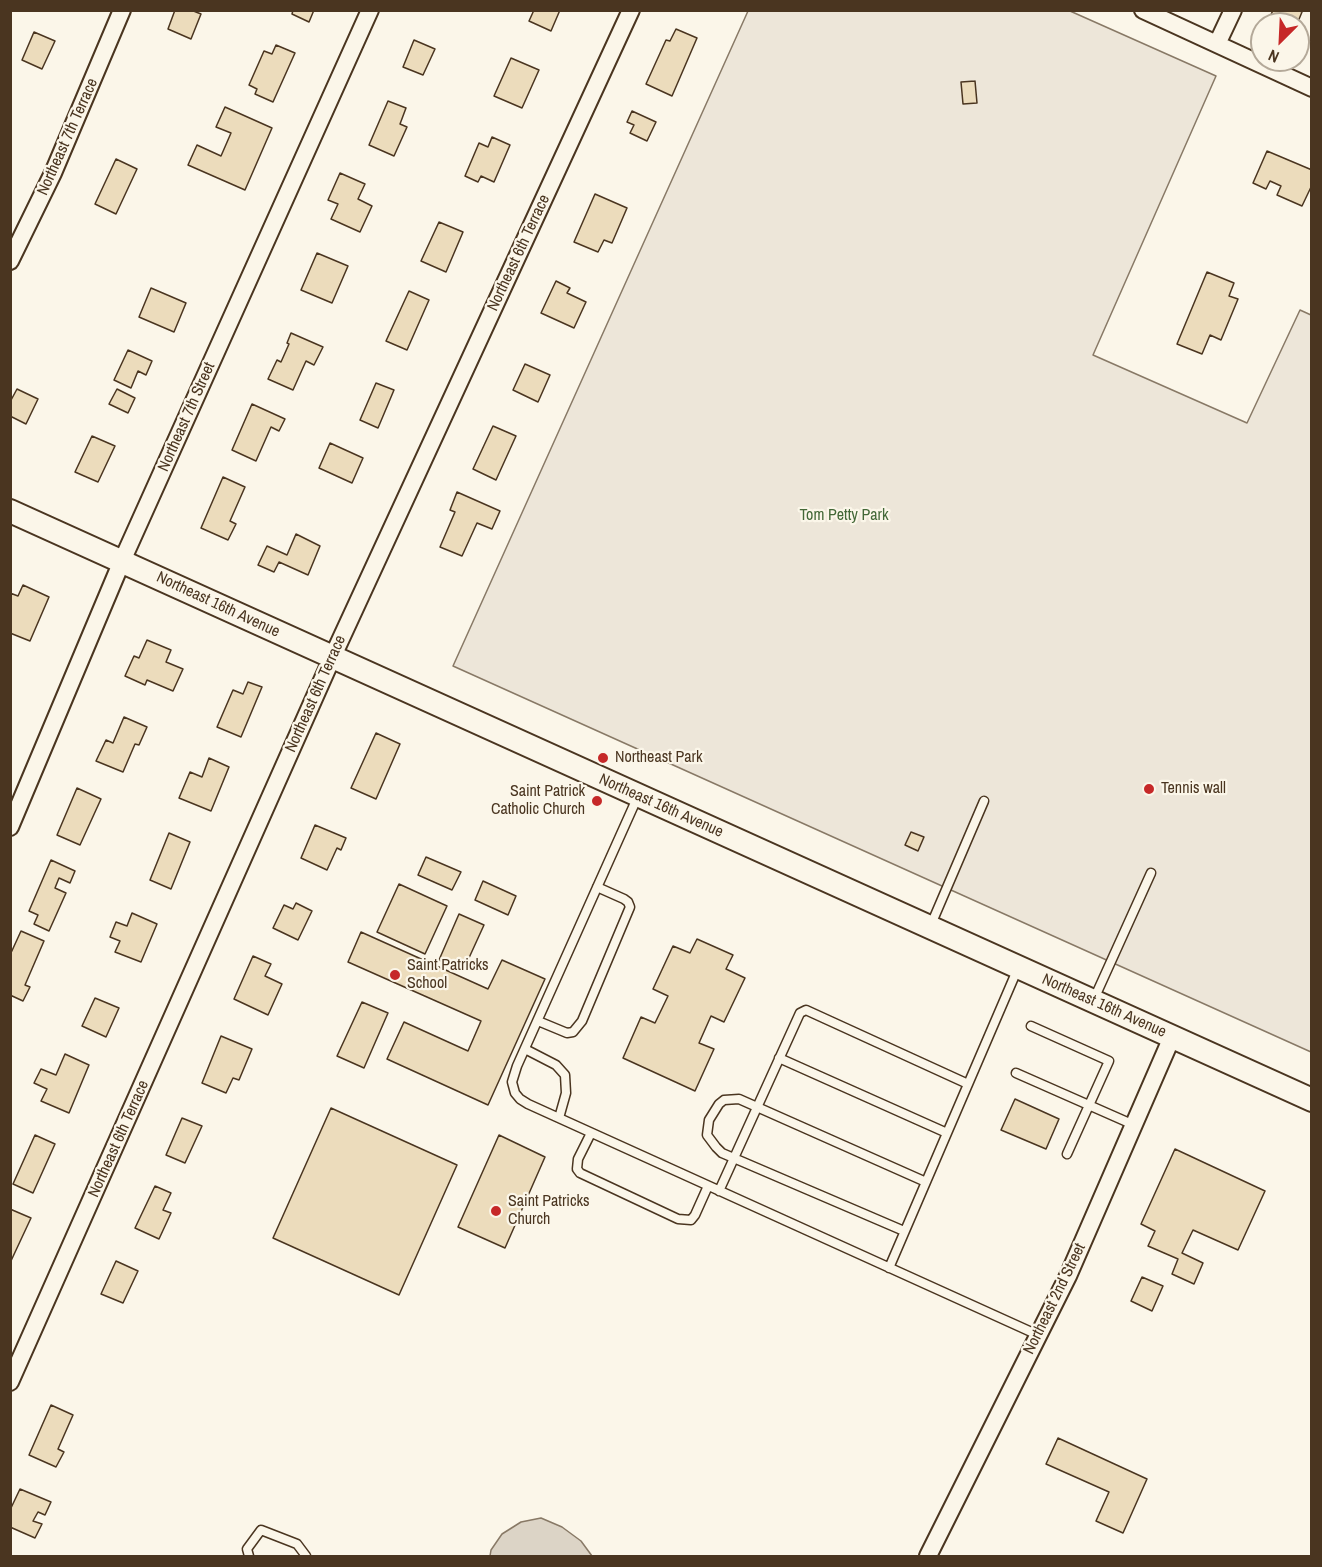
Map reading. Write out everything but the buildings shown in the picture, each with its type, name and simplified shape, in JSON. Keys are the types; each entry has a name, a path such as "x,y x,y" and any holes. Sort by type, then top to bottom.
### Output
{"street":[{"name":"Northeast 7th Terrace","path":"10,261 53,173 122,10"},
{"name":"Northeast 7th Street","path":"10,827 122,561 370,10"},
{"name":"Northeast 6th Terrace","path":"10,1382 332,658 631,10"},
{"path":"1143,10 1311,88"},
{"path":"1217,44 1233,10"},
{"name":"Northeast 16th Avenue","path":"10,511 1311,1100"},
{"name":"Northeast 2nd Street","path":"928,1557 1068,1276 1172,1037"}],"lane":[{"path":"638,796 512,1082 512,1088 520,1099 1038,1335"},
{"path":"930,928 984,801"},
{"path":"1093,1001 1151,873"},
{"path":"537,1021 567,1033 573,1032 582,1021 630,907 624,899 597,887"},
{"path":"889,1268 1018,967"},
{"path":"719,1191 797,1017 806,1010 968,1084"},
{"path":"1031,1026 1108,1061 1067,1154"},
{"path":"525,1049 556,1065 565,1075 566,1093 559,1118"},
{"path":"779,1058 946,1133"},
{"path":"1016,1073 1134,1125"},
{"path":"904,1232 722,1153 707,1135 709,1120 724,1100 739,1099 926,1182"},
{"path":"591,1133 578,1160 577,1169 580,1173 678,1219 691,1220 708,1186"},
{"path":"249,1557 248,1549 261,1530 297,1544 306,1557"}],"green space":[{"name":"Tom Petty Park","path":"748,11 1070,11 1216,76 1093,355 1247,423 1300,310 1311,315 1311,1052 453,666"}],"shaded area":[{"path":"541,1518 562,1527 581,1541 592,1556 490,1556 491,1550 502,1534 521,1522"}],"place":[{"name":"Northeast Park","path":"603,758"},
{"name":"Tennis wall","path":"1149,789"},
{"name":"Saint Patrick Catholic Church","path":"597,801"},
{"name":"Saint Patricks School","path":"395,975"},
{"name":"Saint Patricks Church","path":"496,1211"}]}
